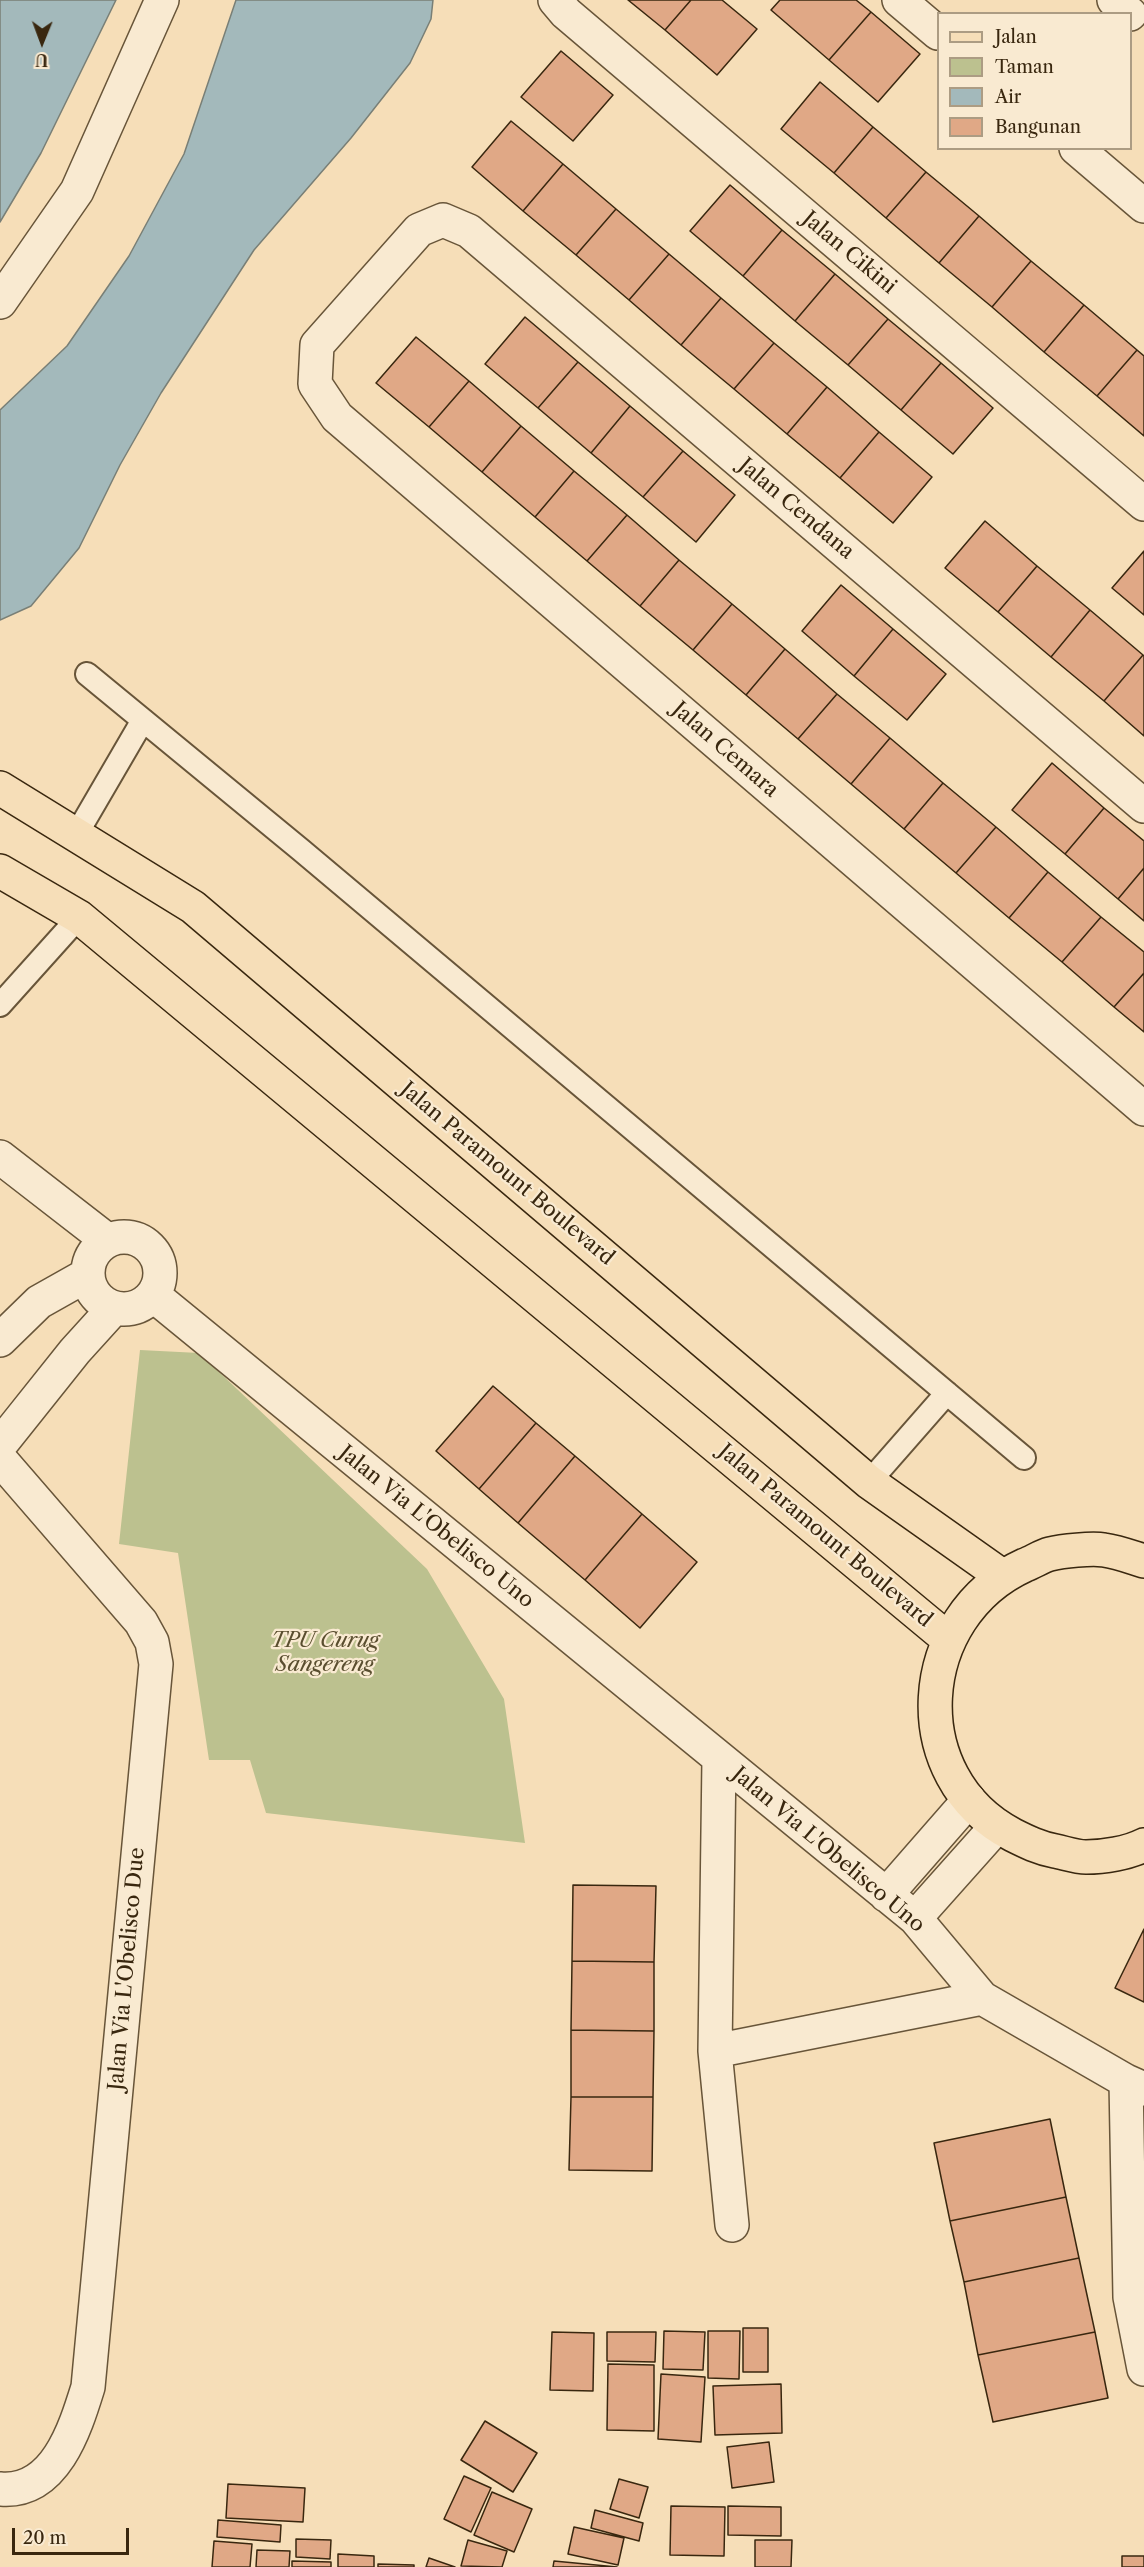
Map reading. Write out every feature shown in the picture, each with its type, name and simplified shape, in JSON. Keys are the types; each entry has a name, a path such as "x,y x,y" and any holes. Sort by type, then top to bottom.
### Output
{"main road":[{"name":"Jalan Paramount Boulevard","path":"0,788 193,907 869,1482 1002,1576"},
{"name":"Jalan Paramount Boulevard","path":"0,872 79,918 948,1639"},
{"path":"1144,1560 1104,1550 1051,1554 1002,1576 971,1604 948,1639 936,1679 935,1722 947,1763 969,1800 997,1826 1039,1848 1087,1857 1134,1850 1144,1845"}],"street":[{"path":"0,302 77,191 162,0"},
{"name":"Jalan Cikini","path":"555,0 566,13 1144,504"},
{"path":"899,0 937,31"},
{"path":"1114,0 1128,12"},
{"path":"1132,16 1144,26"},
{"path":"1078,150 1144,206"},
{"name":"Jalan Cendana","path":"315,384 317,345 419,230 443,220 469,231 1144,806"},
{"name":"Jalan Cemara","path":"315,384 337,417 1144,1109"},
{"path":"0,1157 107,1240"},
{"path":"131,1238 143,1242 152,1250 158,1261 160,1272 159,1284 153,1295 136,1307 114,1308 95,1296 87,1275 92,1255 107,1240 131,1238"},
{"path":"0,1340 39,1302 87,1275"},
{"name":"Jalan Via L'Obelisco Uno","path":"153,1295 915,1918 982,1998 1135,2085 1130,2298 1144,2369"},
{"path":"0,1445 75,1351 114,1308"},
{"name":"Jalan Via L'Obelisco Due","path":"0,1459 141,1622 152,1642 156,1664 88,2387 69,2439 57,2460 37,2481 8,2490 0,2489"},
{"name":"Jalan Via L'Obelisco Uno","path":"719,1759 715,2051 732,2225"},
{"path":"886,1895 969,1800"},
{"path":"915,1918 997,1826"},
{"path":"715,2051 982,1998"}],"lane":[{"path":"87,674 320,865 1024,1458"},
{"path":"76,835 143,720"},
{"path":"0,1005 79,918"},
{"path":"869,1482 947,1393"}],"green space":[{"name":"TPU Curug Sangereng","path":"140,1350 199,1353 427,1569 504,1699 525,1843 266,1813 250,1760 209,1760 178,1553 119,1544"}],"water":[{"path":"0,0 116,0 41,153 0,222"},
{"path":"236,0 433,0 431,19 410,63 351,138 254,250 161,393 120,465 79,548 31,606 0,620 0,410 67,346 129,256 184,154"}],"building":[{"path":"628,0 691,0 665,30"},
{"path":"691,0 722,0 757,29 717,75 665,30"},
{"path":"780,0 856,0 871,12 829,60 771,10"},
{"path":"871,12 920,54 878,102 829,60"},
{"path":"561,51 613,95 573,141 521,97"},
{"path":"820,82 873,127 834,173 781,129"},
{"path":"511,121 563,164 523,211 472,167"},
{"path":"873,127 926,172 886,218 834,173"},
{"path":"563,164 616,209 576,255 523,211"},
{"path":"926,172 979,216 939,263 886,218"},
{"path":"730,185 782,230 743,276 690,231"},
{"path":"616,209 669,254 629,300 576,255"},
{"path":"979,216 1031,261 992,307 939,263"},
{"path":"782,230 835,274 795,321 743,276"},
{"path":"669,254 721,298 681,345 629,300"},
{"path":"1031,261 1084,305 1044,352 992,307"},
{"path":"835,274 888,319 848,365 795,321"},
{"path":"721,298 774,343 734,389 681,345"},
{"path":"1084,305 1137,350 1097,396 1044,352"},
{"path":"525,317 578,362 538,408 485,364"},
{"path":"888,319 941,363 901,410 848,365"},
{"path":"416,337 469,381 429,427 376,383"},
{"path":"774,343 827,387 787,434 734,389"},
{"path":"1137,350 1144,356 1144,436 1097,396"},
{"path":"578,362 630,406 591,453 538,408"},
{"path":"941,363 993,408 953,454 901,410"},
{"path":"469,381 521,426 482,472 429,427"},
{"path":"827,387 879,432 840,478 787,434"},
{"path":"630,406 683,451 643,497 591,453"},
{"path":"521,426 574,471 535,517 482,472"},
{"path":"879,432 932,477 893,523 840,478"},
{"path":"683,451 735,495 696,542 643,497"},
{"path":"574,471 627,515 587,561 535,517"},
{"path":"627,515 679,560 640,606 587,561"},
{"path":"985,521 1037,566 998,612 945,568"},
{"path":"1144,551 1144,615 1112,588"},
{"path":"679,560 732,604 693,650 640,606"},
{"path":"1037,566 1090,610 1051,657 998,612"},
{"path":"841,585 893,629 854,676 802,631"},
{"path":"732,604 785,649 746,695 693,650"},
{"path":"1090,610 1143,655 1104,701 1051,657"},
{"path":"893,629 946,674 907,720 854,676"},
{"path":"785,649 837,694 798,739 746,695"},
{"path":"1144,656 1144,736 1104,701"},
{"path":"837,694 890,738 851,784 798,739"},
{"path":"890,738 943,783 904,829 851,784"},
{"path":"1052,763 1104,808 1065,854 1012,810"},
{"path":"943,783 996,827 956,873 904,829"},
{"path":"1104,808 1144,841 1144,868 1118,899 1065,854"},
{"path":"996,827 1048,872 1009,918 956,873"},
{"path":"1144,868 1144,921 1118,899"},
{"path":"1048,872 1101,917 1062,962 1009,918"},
{"path":"1101,917 1144,952 1144,973 1114,1007 1062,962"},
{"path":"1144,973 1144,1032 1114,1007"},
{"path":"493,1386 536,1423 479,1489 436,1451"},
{"path":"536,1423 575,1456 518,1523 479,1489"},
{"path":"575,1456 642,1514 585,1580 518,1523"},
{"path":"642,1514 697,1562 640,1628 585,1580"},
{"path":"573,1885 656,1886 654,1962 572,1961"},
{"path":"1144,1929 1144,2002 1115,1988"},
{"path":"572,1961 654,1962 654,2031 571,2030"},
{"path":"571,2030 654,2031 653,2097 571,2097"},
{"path":"571,2097 653,2097 652,2171 569,2170"},
{"path":"1050,2119 1066,2197 950,2221 934,2143"},
{"path":"1066,2197 1079,2258 964,2282 950,2221"},
{"path":"1079,2258 1095,2332 978,2355 964,2282"},
{"path":"743,2328 768,2328 768,2372 743,2372"},
{"path":"664,2331 705,2332 703,2370 663,2369"},
{"path":"708,2331 740,2331 739,2379 708,2378"},
{"path":"552,2332 594,2333 593,2391 550,2390"},
{"path":"607,2332 656,2332 655,2362 607,2361"},
{"path":"1095,2332 1108,2398 993,2422 978,2355"},
{"path":"608,2364 654,2365 654,2431 607,2430"},
{"path":"661,2374 705,2377 701,2442 658,2439"},
{"path":"781,2384 782,2433 715,2435 713,2386"},
{"path":"485,2421 537,2453 513,2492 461,2460"},
{"path":"769,2442 774,2482 732,2488 727,2447"},
{"path":"464,2476 491,2488 471,2532 444,2519"},
{"path":"619,2479 648,2487 639,2518 610,2509"},
{"path":"228,2484 305,2488 303,2522 226,2518"},
{"path":"492,2492 532,2509 514,2552 474,2535"},
{"path":"671,2506 725,2507 724,2556 670,2555"},
{"path":"728,2506 781,2507 781,2536 728,2535"},
{"path":"595,2510 643,2523 639,2541 591,2528"},
{"path":"218,2520 281,2525 280,2542 217,2537"},
{"path":"574,2527 624,2538 618,2565 568,2554"},
{"path":"296,2539 331,2540 330,2559 296,2557"},
{"path":"468,2540 507,2551 502,2567 461,2566"},
{"path":"755,2540 792,2540 791,2567 755,2567"},
{"path":"214,2541 252,2544 250,2567 212,2567"},
{"path":"257,2550 290,2551 289,2567 256,2567"},
{"path":"338,2554 374,2556 374,2567 338,2567"},
{"path":"1122,2556 1144,2556 1144,2567 1122,2567"},
{"path":"429,2558 455,2567 426,2567"},
{"path":"292,2561 331,2562 331,2567 292,2567"},
{"path":"554,2561 617,2567 553,2567"},
{"path":"378,2564 414,2565 414,2567 378,2567"}]}
